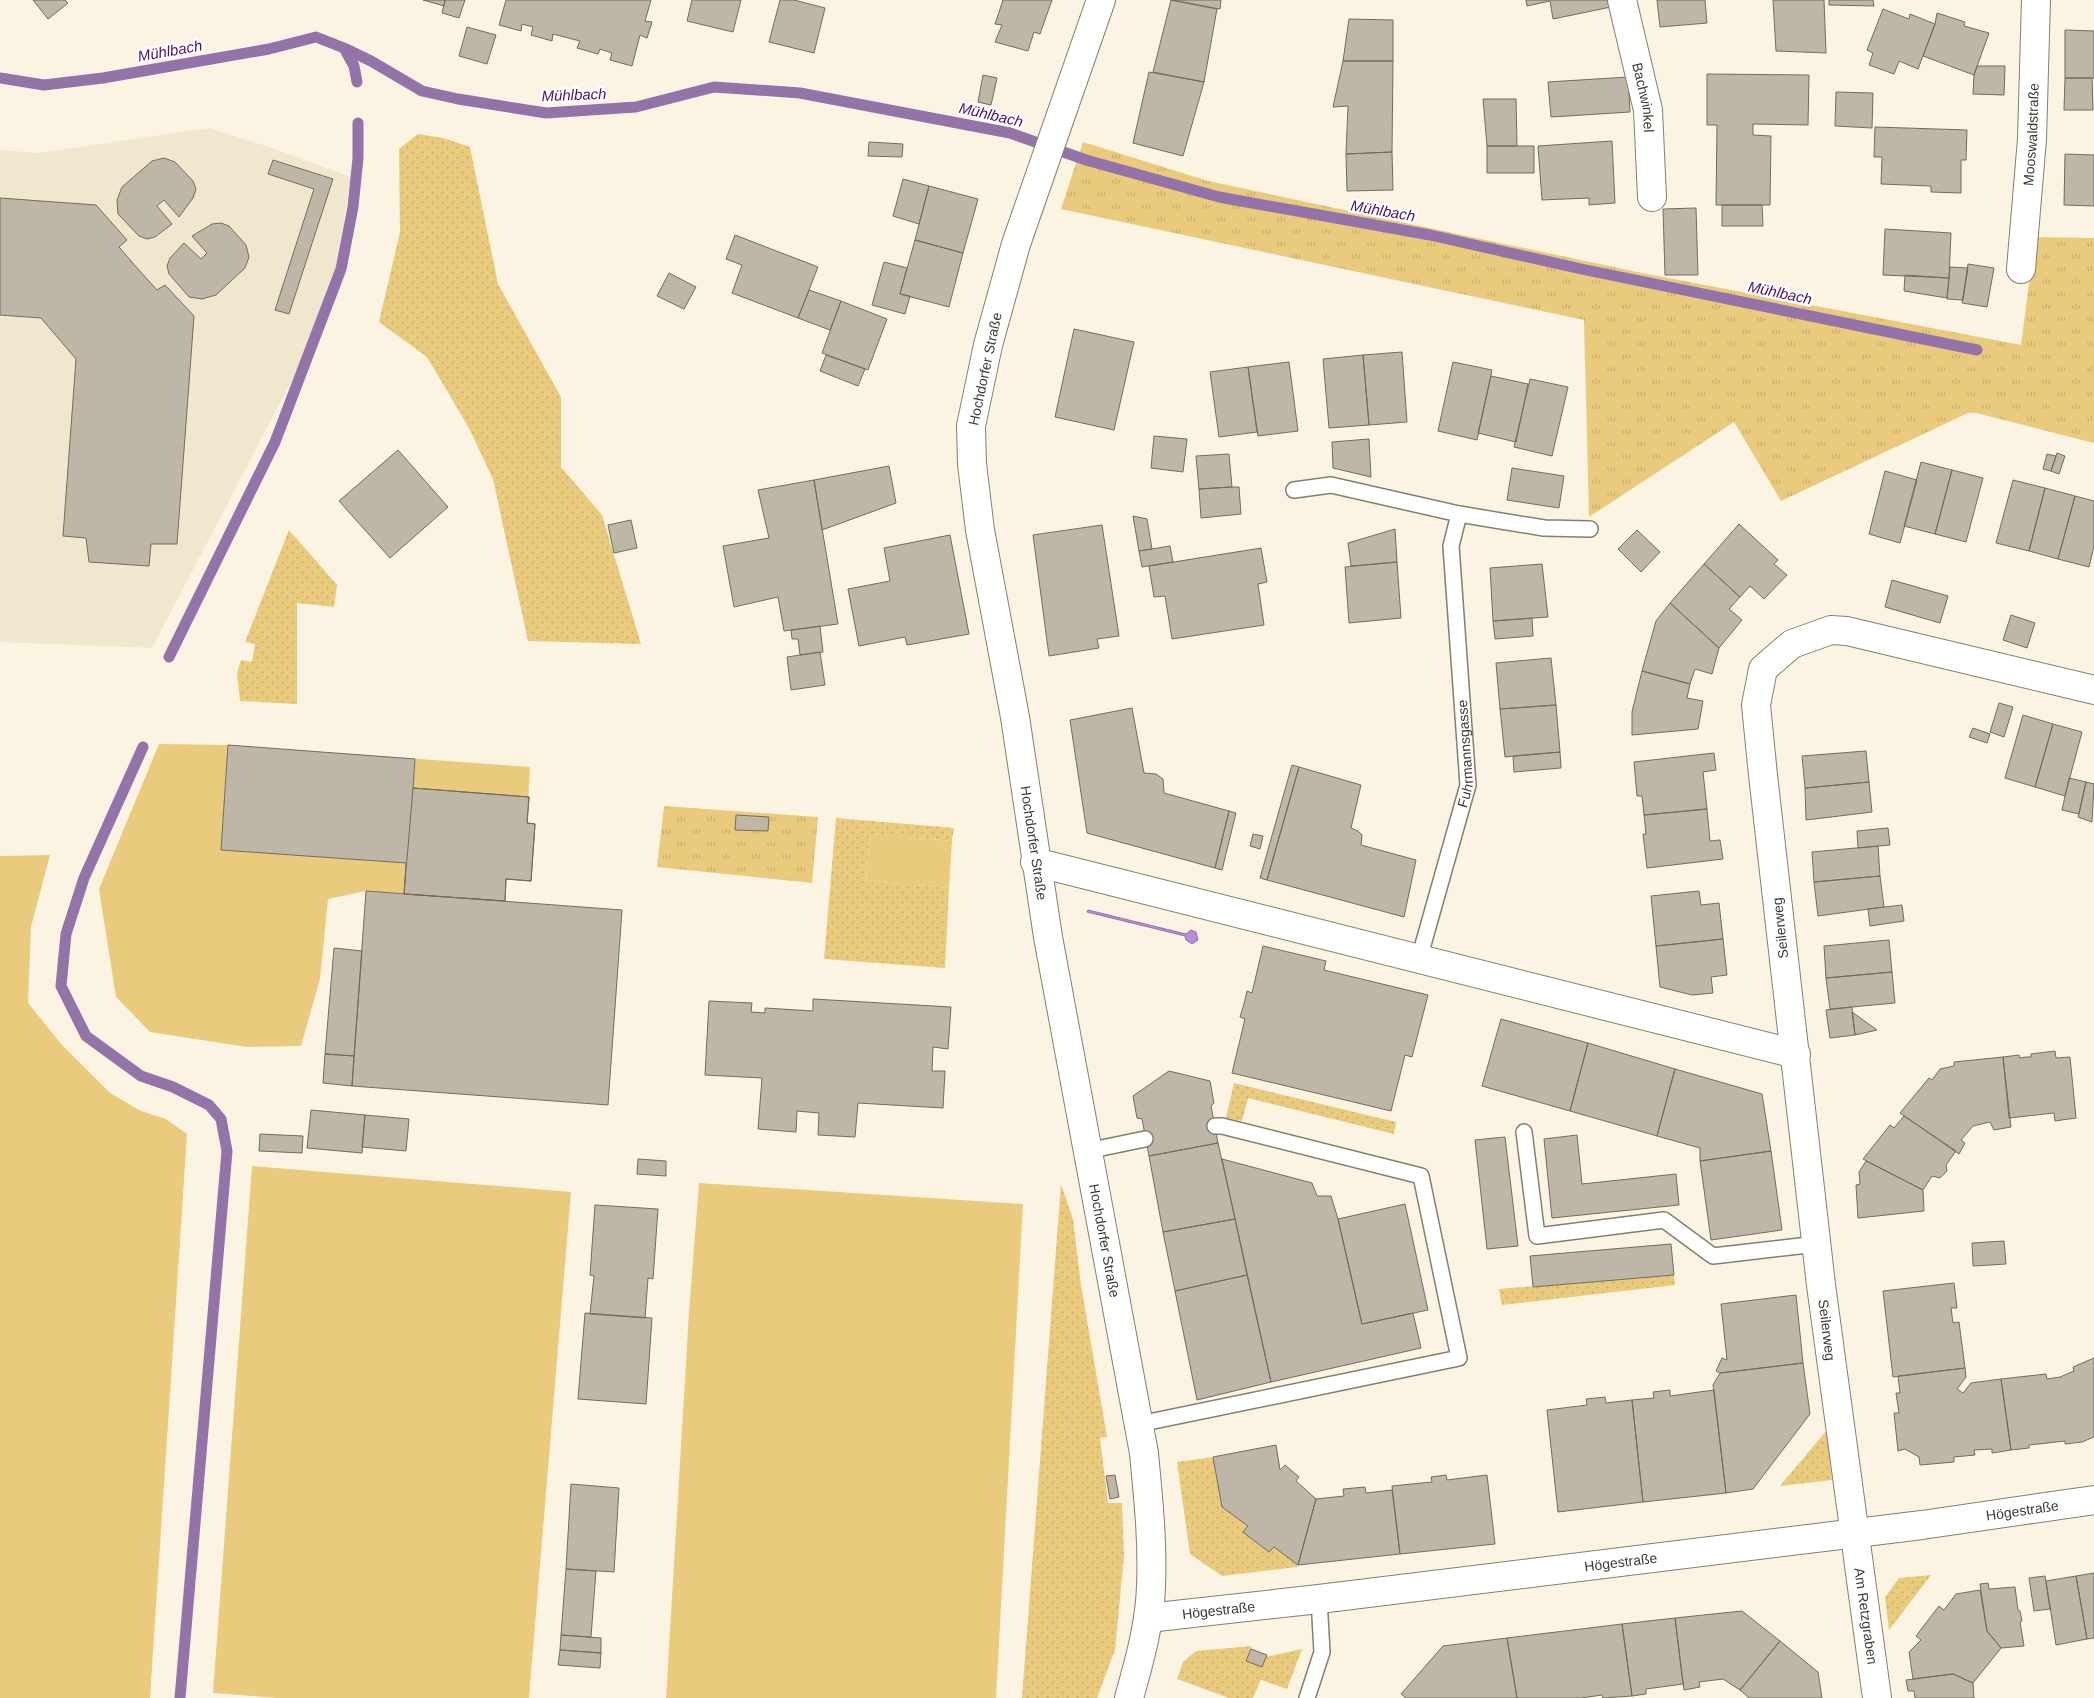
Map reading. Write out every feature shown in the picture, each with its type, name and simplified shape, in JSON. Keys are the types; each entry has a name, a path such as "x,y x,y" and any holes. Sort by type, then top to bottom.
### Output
{"street":[{"name":"Hochdorfer Straße","path":"1101,0 1036,185 1008,272 988,345 971,426 972,464 980,530 1015,718 1036,862 1144,1452 1150,1517 1152,1587 1142,1651 1129,1698"},
{"name":"Bachwinkel","path":"1622,0 1648,110 1652,197"},
{"name":"Mooswaldstraße","path":"2021,269 2032,139 2036,0"},
{"name":"Seilerweg","path":"1855,1533 1817,1244 1756,704 1763,670 1792,644 1830,630 1847,631 2094,690"},
{"path":"1036,862 1796,1054"},
{"name":"Högestraße","path":"1148,1618 1319,1599 1855,1533 2094,1500"},
{"name":"Am Retzgraben","path":"1855,1533 1877,1698"}],"lane":[{"path":"1294,490 1331,485 1459,514 1544,528 1590,529"},
{"name":"Fuhrmannsgasse","path":"1419,959 1468,785 1451,546 1459,514"},
{"path":"1139,1424 1459,1358 1421,1176 1222,1126 1215,1126"},
{"path":"1524,1132 1538,1236 1664,1220 1713,1256 1817,1244"},
{"path":"1088,1152 1145,1139"},
{"path":"1307,1698 1322,1652 1319,1599"}],"shaded area":[{"path":"209,128 269,147 351,177 336,266 302,361 152,648 0,642 0,150 39,153"},
{"path":"1088,910 1186,934 1191,930 1196,932 1198,940 1192,944 1186,940 1185,936 1087,912"}],"green space":[{"path":"418,134 443,138 470,147 498,284 561,397 561,467 602,515 641,644 528,641 493,479 469,428 427,357 379,322 400,232 399,149"},
{"path":"1083,142 1208,181 1642,273 2021,345 2035,237 2094,238 2094,443 1976,413 1968,413 1781,501 1734,422 1589,517 1584,320 1061,209"},
{"path":"289,530 337,585 334,607 297,603 297,704 240,701 237,673 241,660 252,662 255,644 245,642"},
{"path":"159,744 228,745 530,767 527,823 535,824 531,881 506,879 505,901 366,891 328,899 320,979 301,1046 247,1047 150,1032 116,997 99,889"},
{"path":"664,806 818,817 812,883 657,867"},
{"path":"836,818 954,828 952,841 870,834 866,881 949,888 945,968 824,959"},
{"path":"870,834 952,841 949,888 866,881"},
{"path":"50,855 31,927 28,1003 62,1045 110,1093 141,1111 166,1119 187,1134 150,1698 0,1698 0,856"},
{"path":"1234,1083 1396,1122 1394,1134 1248,1098 1242,1121 1226,1118"},
{"path":"252,1166 571,1192 529,1698 278,1698 213,1693"},
{"path":"699,1183 1023,1204 996,1698 666,1698 689,1312"},
{"path":"1061,1184 1073,1219 1081,1285 1107,1437 1100,1438 1108,1503 1122,1503 1124,1556 1115,1650 1097,1698 1022,1698"},
{"path":"1674,1275 1675,1285 1502,1305 1499,1289"},
{"path":"1827,1430 1832,1480 1780,1486"},
{"path":"1213,1457 1223,1507 1248,1526 1243,1532 1269,1552 1274,1547 1298,1565 1297,1567 1222,1576 1190,1554 1177,1462"},
{"path":"1931,1575 1889,1630 1885,1597 1899,1578"},
{"path":"1252,1646 1247,1661 1302,1649 1287,1689 1261,1680 1253,1698 1229,1698 1177,1679 1183,1662 1196,1651"}],"building":[{"path":"33,0 65,0 68,3 48,19"},
{"path":"423,0 445,0 444,6"},
{"path":"445,0 465,0 459,18 442,13"},
{"path":"506,0 651,0 645,21 652,22 647,38 640,35 632,66 610,60 612,53 600,49 598,54 577,48 580,41 553,34 552,41 531,35 533,27 522,24 521,31 499,25"},
{"path":"692,0 741,0 733,32 687,21"},
{"path":"780,0 794,0 825,8 814,53 769,42"},
{"path":"1003,0 1052,0 1040,34 1034,32 1028,51 995,42 1002,25 995,24"},
{"path":"1171,0 1217,9 1204,82 1153,72"},
{"path":"1171,0 1221,0 1220,9"},
{"path":"1526,0 1609,0 1611,7 1553,19 1550,1 1527,6"},
{"path":"1657,0 1705,0 1707,23 1660,27"},
{"path":"1773,0 1824,0 1826,53 1776,51"},
{"path":"1829,0 1873,0 1874,6 1829,5"},
{"path":"1883,9 1909,19 1910,14 1935,24 1918,69 1899,61 1894,74 1869,65 1873,53 1867,50"},
{"path":"1937,13 1965,22 1964,26 1989,33 1974,75 1923,56 1935,24"},
{"path":"1349,19 1393,20 1393,61 1343,61"},
{"path":"467,27 496,35 487,64 459,56"},
{"path":"2065,30 2094,31 2094,78 2065,78"},
{"path":"1343,61 1393,61 1392,152 1346,154 1348,106 1333,107"},
{"path":"1977,66 2005,66 2004,95 1973,94 1974,75"},
{"path":"1149,72 1204,82 1183,156 1133,143"},
{"path":"1707,74 1809,75 1808,125 1753,124 1753,135 1771,136 1770,205 1716,205 1717,125 1707,125"},
{"path":"983,75 997,78 991,105 978,102"},
{"path":"1628,77 1630,112 1551,117 1548,82"},
{"path":"2065,78 2092,78 2093,110 2064,110"},
{"path":"1836,92 1873,93 1872,128 1835,126"},
{"path":"1483,99 1516,99 1517,146 1487,146"},
{"path":"1875,127 1967,130 1966,160 1961,160 1961,193 1931,192 1931,186 1881,184 1882,157 1874,157"},
{"path":"1612,141 1615,203 1589,205 1589,198 1542,200 1538,146"},
{"path":"869,142 903,144 902,157 868,156"},
{"path":"1487,146 1534,146 1534,173 1487,173"},
{"path":"1392,152 1393,190 1347,191 1346,154"},
{"path":"2065,154 2094,155 2094,206 2064,205"},
{"path":"164,158 175,162 193,181 196,189 193,198 179,217 164,200 157,206 172,224 155,237 147,239 139,236 118,214 117,200 122,187 152,161"},
{"path":"273,160 333,179 289,314 275,310 314,189 268,174"},
{"path":"903,179 929,186 919,224 893,216"},
{"path":"929,186 978,199 963,253 915,240"},
{"path":"0,198 96,205 127,240 119,247 138,269 157,290 165,285 194,316 177,544 151,544 149,566 89,562 86,538 63,536 76,359 41,318 0,315"},
{"path":"1722,205 1762,205 1763,226 1722,226"},
{"path":"1696,208 1698,275 1665,275 1663,209"},
{"path":"221,223 229,226 246,245 249,257 245,268 216,295 202,299 189,297 169,274 167,266 170,258 184,243 201,259 207,253 192,236 212,224"},
{"path":"1885,229 1951,233 1949,278 1883,275"},
{"path":"735,235 818,267 798,318 732,293 742,265 726,259"},
{"path":"915,240 963,253 949,307 900,294"},
{"path":"884,262 907,268 900,294 910,296 905,314 872,305"},
{"path":"1968,264 1994,268 1987,307 1962,303"},
{"path":"1950,267 1968,268 1963,300 1947,299"},
{"path":"669,273 696,287 684,309 657,296"},
{"path":"1905,275 1949,278 1947,298 1904,291"},
{"path":"809,290 841,301 830,330 798,318"},
{"path":"841,301 887,319 868,370 822,353"},
{"path":"1074,329 1134,342 1114,430 1055,417"},
{"path":"1402,352 1407,422 1369,425 1363,355"},
{"path":"826,355 865,369 858,386 820,371"},
{"path":"1363,355 1369,425 1329,428 1323,359"},
{"path":"1289,362 1298,431 1258,436 1248,367"},
{"path":"1453,362 1492,370 1477,440 1438,431"},
{"path":"1248,367 1257,432 1219,437 1210,372"},
{"path":"1491,376 1528,384 1516,442 1478,433"},
{"path":"1530,379 1568,387 1552,456 1514,447"},
{"path":"1154,436 1187,439 1183,472 1151,468"},
{"path":"1369,439 1371,477 1333,468 1332,442"},
{"path":"398,450 448,507 390,558 339,501"},
{"path":"2057,453 2065,456 2059,474 2051,471"},
{"path":"1229,454 1232,487 1199,489 1196,456"},
{"path":"2047,454 2056,456 2051,471 2043,469"},
{"path":"1921,462 1952,470 1935,534 1904,526"},
{"path":"889,466 896,503 822,530 814,480"},
{"path":"1512,468 1564,476 1559,508 1507,500"},
{"path":"1952,470 1983,478 1966,542 1935,534"},
{"path":"1885,471 1917,480 1900,543 1869,534"},
{"path":"814,480 838,624 784,631 778,597 734,607 723,546 769,538 758,490"},
{"path":"2013,480 2045,488 2029,551 1996,543"},
{"path":"1239,487 1241,514 1201,518 1199,489"},
{"path":"2045,488 2075,496 2058,559 2029,551"},
{"path":"2075,496 2094,501 2094,546 2089,567 2058,559"},
{"path":"1133,516 1147,519 1152,549 1139,551"},
{"path":"631,520 637,548 614,553 608,525"},
{"path":"1739,524 1778,560 1774,564 1787,575 1764,599 1750,586 1740,597 1704,564"},
{"path":"1102,525 1119,636 1097,639 1099,648 1049,656 1033,535"},
{"path":"1395,529 1397,562 1351,566 1348,543"},
{"path":"1637,530 1660,552 1641,572 1618,549"},
{"path":"950,535 969,634 907,645 905,637 859,646 848,589 890,581 884,548"},
{"path":"1170,546 1173,562 1142,567 1139,551"},
{"path":"1261,548 1267,582 1258,584 1264,625 1172,639 1165,596 1154,597 1149,566"},
{"path":"1397,562 1401,618 1349,623 1345,567"},
{"path":"1542,564 1548,617 1493,621 1490,568"},
{"path":"1704,564 1740,597 1729,609 1742,620 1719,648 1670,603"},
{"path":"1892,580 1948,596 1940,623 1885,607"},
{"path":"1670,603 1719,648 1712,674 1695,669 1690,684 1642,671 1656,621"},
{"path":"2011,615 2035,623 2027,648 2003,640"},
{"path":"1532,618 1533,636 1495,639 1493,621"},
{"path":"820,626 823,652 800,655 798,639 792,639 791,630"},
{"path":"820,652 825,685 791,690 787,657"},
{"path":"1551,658 1556,705 1500,709 1496,663"},
{"path":"1642,671 1690,684 1687,698 1703,701 1698,729 1632,735 1632,712"},
{"path":"1999,703 2013,707 2004,737 1990,732"},
{"path":"1556,705 1560,752 1505,757 1500,709"},
{"path":"1132,708 1144,773 1156,774 1163,779 1164,793 1229,811 1215,868 1087,833 1070,720"},
{"path":"2023,715 2053,724 2035,787 2005,778"},
{"path":"2053,724 2082,732 2065,796 2035,787"},
{"path":"1973,728 1990,734 1987,743 1969,737"},
{"path":"228,745 415,759 413,788 529,797 527,823 535,824 531,881 506,879 505,901 404,894 406,863 221,850"},
{"path":"1866,751 1869,782 1805,788 1802,756"},
{"path":"1560,752 1561,768 1514,772 1513,756"},
{"path":"1714,753 1716,770 1703,772 1707,809 1644,815 1642,796 1637,796 1634,762"},
{"path":"1292,765 1299,767 1267,880 1260,878"},
{"path":"1299,767 1361,785 1351,828 1362,835 1361,845 1416,860 1404,917 1267,880"},
{"path":"2069,778 2086,782 2079,814 2062,810"},
{"path":"1869,782 1872,812 1806,820 1805,788"},
{"path":"2086,782 2094,784 2092,822 2078,817"},
{"path":"413,788 529,797 527,823 535,824 531,881 506,879 505,901 404,894"},
{"path":"1707,809 1710,841 1720,840 1723,859 1647,868 1643,834 1646,834 1644,815"},
{"path":"1229,811 1236,813 1222,870 1215,868"},
{"path":"736,815 769,817 768,831 735,830"},
{"path":"1888,828 1890,845 1858,848 1857,831"},
{"path":"1253,834 1263,836 1260,849 1250,846"},
{"path":"1878,846 1880,876 1814,882 1812,852"},
{"path":"1880,876 1884,907 1818,916 1814,882"},
{"path":"366,891 622,910 608,1105 352,1086"},
{"path":"1699,891 1701,905 1719,903 1723,939 1656,946 1651,896"},
{"path":"1902,905 1904,921 1870,926 1868,909"},
{"path":"1723,939 1727,975 1711,977 1713,993 1692,995 1660,987 1656,946"},
{"path":"1889,940 1892,972 1826,978 1824,946"},
{"path":"1263,946 1326,961 1324,970 1428,995 1412,1057 1405,1055 1391,1111 1232,1073 1245,1019 1240,1017 1247,991 1252,993"},
{"path":"334,948 362,951 354,1056 325,1054"},
{"path":"1892,972 1895,1003 1830,1009 1826,978"},
{"path":"813,999 951,1007 948,1049 933,1047 932,1071 945,1071 943,1108 858,1103 855,1137 818,1135 819,1113 797,1111 796,1132 758,1129 762,1078 705,1075 709,1001 752,1003 751,1012 765,1013 765,1008 813,1011"},
{"path":"1852,1007 1855,1035 1830,1038 1826,1010"},
{"path":"1852,1012 1877,1030 1855,1035"},
{"path":"1501,1019 1588,1043 1570,1111 1482,1086"},
{"path":"1588,1043 1675,1069 1657,1136 1570,1111"},
{"path":"2055,1051 2056,1058 2070,1057 2076,1118 2055,1121 2054,1113 2009,1118 2003,1057 2019,1055 2020,1058 2031,1057 2031,1054"},
{"path":"325,1054 354,1056 352,1086 323,1083"},
{"path":"2003,1057 2011,1127 1994,1130 1990,1122 1973,1126 1961,1140 1965,1143 1959,1154 1900,1113 1929,1078 1932,1080 1940,1069 1954,1066 1954,1062"},
{"path":"1675,1069 1762,1094 1771,1151 1700,1161 1700,1148 1657,1136"},
{"path":"1169,1071 1210,1081 1214,1103 1211,1106 1218,1143 1149,1156 1142,1119 1137,1118 1133,1096"},
{"path":"311,1110 365,1115 362,1153 307,1148"},
{"path":"365,1115 409,1119 406,1151 362,1147"},
{"path":"1904,1116 1956,1151 1946,1165 1947,1171 1940,1178 1932,1176 1923,1190 1863,1159 1890,1125 1894,1128"},
{"path":"260,1134 303,1136 302,1153 259,1151"},
{"path":"1577,1135 1582,1184 1676,1174 1679,1205 1552,1218 1544,1139"},
{"path":"1505,1137 1518,1246 1487,1249 1475,1140"},
{"path":"1218,1143 1235,1219 1163,1232 1149,1156"},
{"path":"1771,1151 1782,1230 1711,1240 1700,1161"},
{"path":"638,1159 666,1161 666,1176 637,1174"},
{"path":"1222,1159 1312,1183 1317,1196 1331,1196 1362,1324 1413,1313 1421,1348 1271,1382"},
{"path":"1866,1161 1923,1190 1924,1211 1858,1218 1856,1185 1860,1184 1859,1172"},
{"path":"1405,1204 1428,1310 1362,1324 1338,1219"},
{"path":"595,1205 658,1209 653,1279 648,1278 645,1318 590,1314 594,1276 590,1275"},
{"path":"1235,1219 1247,1275 1175,1291 1163,1232"},
{"path":"2004,1241 2006,1264 1973,1266 1972,1243"},
{"path":"1671,1244 1674,1275 1533,1287 1530,1256"},
{"path":"1247,1275 1271,1382 1197,1400 1175,1291"},
{"path":"1954,1283 1957,1308 1951,1308 1953,1323 1959,1322 1965,1368 1893,1377 1883,1291"},
{"path":"1796,1295 1803,1363 1720,1373 1716,1371 1722,1358 1727,1360 1721,1304"},
{"path":"585,1313 652,1318 646,1404 578,1399"},
{"path":"2094,1358 2094,1437 2082,1442 2065,1444 2065,1441 2029,1445 2029,1448 2011,1450 2001,1379 2046,1374 2047,1379 2060,1377 2074,1371 2073,1367"},
{"path":"1803,1363 1810,1414 1753,1489 1726,1493 1713,1385 1720,1373"},
{"path":"1965,1368 1966,1377 1957,1389 1963,1393 1971,1383 2001,1379 2011,1450 1992,1453 1992,1449 1974,1450 1975,1455 1954,1457 1954,1462 1920,1465 1919,1457 1905,1449 1898,1451 1894,1413 1899,1413 1896,1393 1900,1393 1898,1376"},
{"path":"1670,1390 1670,1396 1714,1390 1726,1493 1643,1502 1632,1400 1654,1398 1653,1392"},
{"path":"1605,1397 1606,1403 1632,1400 1643,1502 1558,1512 1547,1410 1587,1405 1586,1399"},
{"path":"1276,1445 1280,1470 1285,1465 1299,1477 1296,1481 1316,1499 1298,1565 1274,1547 1269,1552 1243,1532 1248,1526 1222,1507 1213,1457"},
{"path":"1115,1475 1119,1497 1110,1499 1106,1476"},
{"path":"1446,1475 1447,1480 1487,1475 1495,1544 1400,1554 1392,1486 1432,1482 1431,1477"},
{"path":"571,1484 619,1488 614,1572 566,1569"},
{"path":"1365,1487 1366,1493 1392,1490 1400,1554 1298,1565 1316,1499 1344,1496 1343,1489"},
{"path":"566,1569 596,1571 591,1637 561,1635"},
{"path":"2094,1573 2094,1638 2087,1639 2076,1576"},
{"path":"2045,1576 2050,1609 2034,1611 2029,1578"},
{"path":"2076,1576 2087,1639 2056,1645 2046,1581"},
{"path":"1988,1583 1989,1589 2015,1587 2018,1610 2020,1611 2022,1621 2020,1622 2024,1646 2001,1648 1987,1631 1980,1584"},
{"path":"1980,1590 1987,1631 2001,1648 1973,1683 1953,1674 1913,1679 1909,1652 1921,1640 1916,1636 1939,1606 1944,1610 1956,1594"},
{"path":"1742,1611 1780,1641 1740,1690 1723,1679 1699,1682 1700,1687 1684,1690 1675,1618"},
{"path":"1675,1618 1683,1684 1646,1689 1646,1694 1632,1696 1622,1624"},
{"path":"1622,1624 1632,1696 1603,1698 1602,1695 1581,1698 1517,1698 1507,1638"},
{"path":"561,1635 601,1638 601,1653 560,1650"},
{"path":"1507,1638 1517,1698 1406,1698 1401,1694 1443,1646"},
{"path":"1780,1641 1818,1672 1822,1698 1749,1698 1740,1690"},
{"path":"1251,1649 1267,1655 1262,1667 1246,1661"},
{"path":"560,1650 601,1653 600,1668 558,1665"},
{"path":"1953,1674 1973,1683 1974,1698 1915,1698 1914,1691 1908,1691 1906,1680"}],"waterway":[{"name":"Mühlbach","path":"0,78 44,85 103,78 269,49 316,37 371,61 422,91 458,99 546,113 636,107 714,87 800,93 1010,133 1086,160 1219,197 1430,235 1586,270 1977,350"},
{"path":"344,48 354,66 357,82"},
{"path":"169,657 275,442 341,269 353,207 358,158 358,123"},
{"path":"143,747 84,878 66,934 61,986 86,1036 141,1076 173,1087 209,1105 221,1119 227,1151 180,1698"}]}
